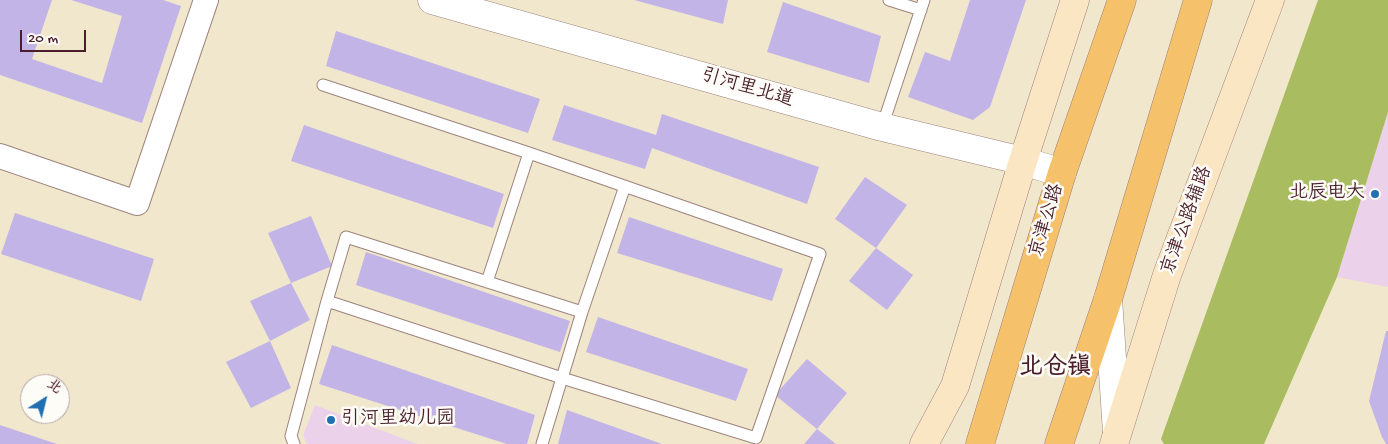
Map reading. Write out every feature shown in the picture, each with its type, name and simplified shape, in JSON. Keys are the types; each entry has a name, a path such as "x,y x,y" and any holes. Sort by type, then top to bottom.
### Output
{"highway":[{"name":"京津公路","path":"980,444 1062,173 1122,0"},
{"path":"1059,444 1108,299 1198,0"}],"main road":[{"path":"924,444 955,386 1023,161 1075,0"},
{"name":"京津公路辅路","path":"1116,438 1167,275 1270,0"}],"street":[{"path":"0,156 137,203 206,0"},
{"name":"引河里北道","path":"432,0 882,127 1023,161 1062,173"},
{"path":"1108,299 1116,438"}],"lane":[{"path":"882,127 922,5 889,0"},
{"path":"323,84 820,254 756,438 562,378 327,301"},
{"path":"487,282 529,153"},
{"path":"542,444 582,312 625,186"},
{"path":"294,444 291,436 346,237 582,312"}],"shaded area":[{"name":"北辰电大","path":"1388,112 1388,287 1337,277"},
{"name":"引河里幼儿园","path":"315,405 418,444 307,444 303,435"}],"green space":[{"path":"1318,0 1388,0 1388,112 1337,277 1264,444 1164,444 1161,439"}],"building":[{"path":"0,0 52,0 32,59 102,83 122,16 71,0 163,0 181,6 142,123 0,75"},
{"path":"634,0 728,0 723,24"},
{"path":"970,0 1026,0 990,107 973,120 908,97 925,52 950,61"},
{"path":"783,2 881,36 869,83 767,52"},
{"path":"336,31 540,99 528,133 326,66"},
{"path":"564,105 656,135 662,114 819,167 807,204 652,148 645,169 552,140"},
{"path":"304,125 504,194 493,228 291,161"},
{"path":"865,177 907,205 876,248 835,219"},
{"path":"15,213 154,259 141,301 1,254"},
{"path":"311,216 332,266 291,283 268,233"},
{"path":"629,217 783,269 772,301 617,253"},
{"path":"876,248 913,275 887,310 849,281"},
{"path":"366,252 570,321 560,352 356,285"},
{"path":"291,283 310,320 270,341 250,301"},
{"path":"598,317 748,369 736,401 586,352"},
{"path":"1386,331 1388,331 1388,444 1386,444 1382,437 1369,401"},
{"path":"270,341 291,388 251,408 226,362"},
{"path":"332,345 535,415 527,444 507,444 319,384"},
{"path":"807,359 847,393 817,429 775,395"},
{"path":"567,410 662,444 558,444"},
{"path":"0,425 57,444 0,444"},
{"path":"817,429 836,444 804,444"}],"place":[{"name":"北辰电大","path":"1375,194"},
{"name":"引河里幼儿园","path":"331,420"}],"district":[{"name":"北仓镇","path":"1055,369"}]}
